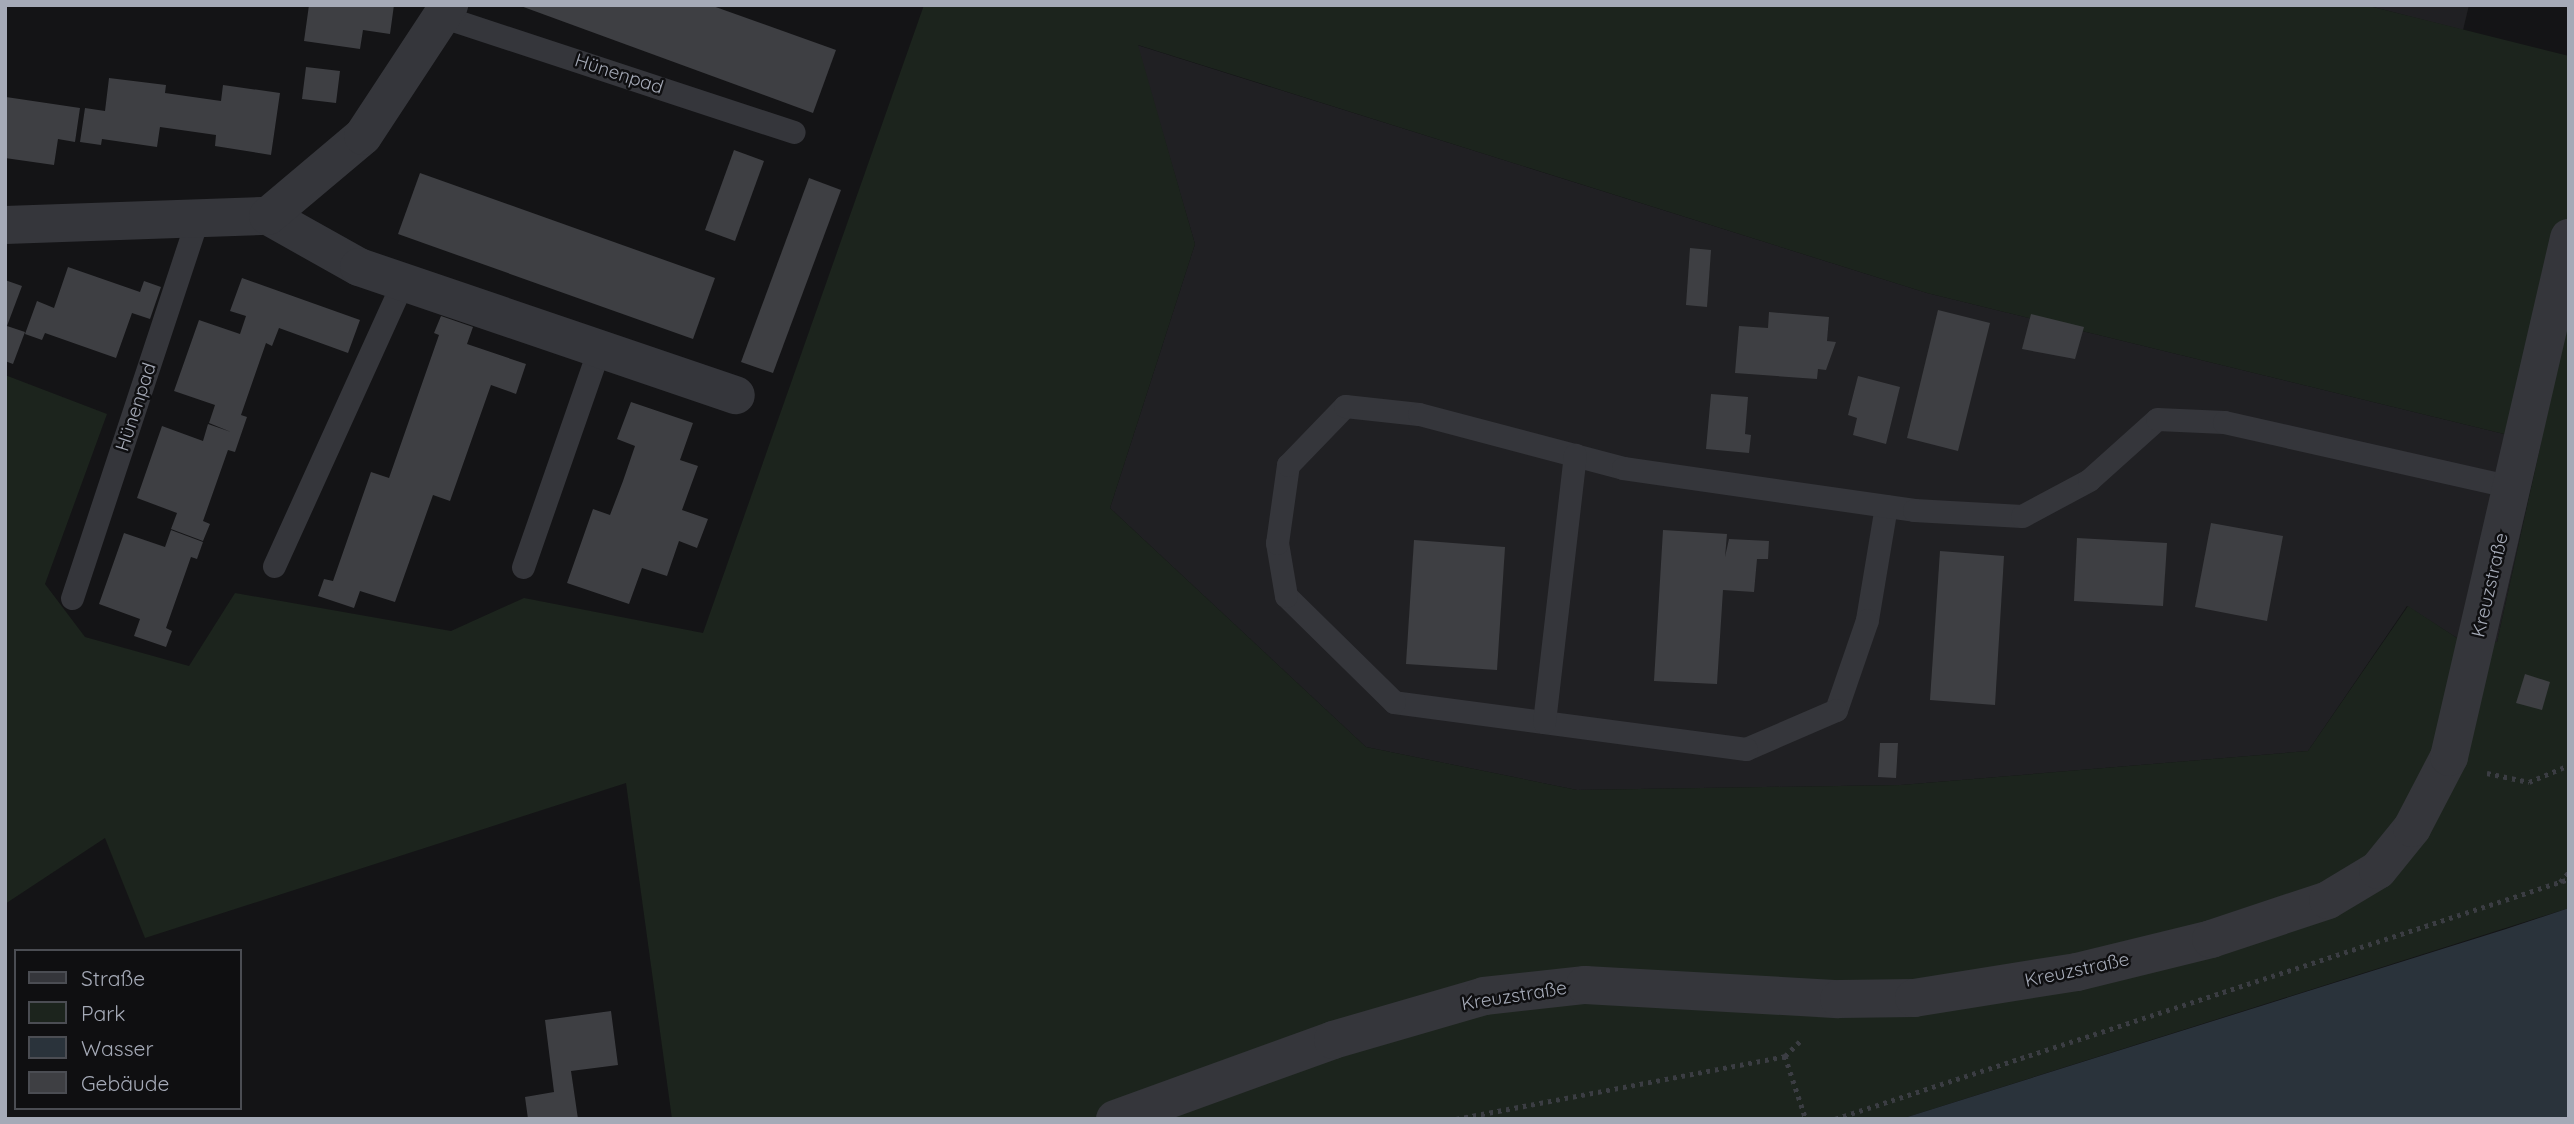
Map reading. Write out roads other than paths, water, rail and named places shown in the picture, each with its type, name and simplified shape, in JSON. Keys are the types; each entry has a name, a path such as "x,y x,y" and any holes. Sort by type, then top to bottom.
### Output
{"street":[{"name":"Hünenpad","path":"268,216 363,136 447,11"},
{"path":"5,225 132,223 199,215 268,216 359,267 736,396"},
{"name":"Kreuzstraße","path":"1115,1119 1333,1040 1484,996 1585,985 1839,999 1914,998 2077,972 2211,939 2328,900 2378,870 2412,828 2449,757 2569,238"}],"lane":[{"name":"Hünenpad","path":"447,11 794,132"},
{"name":"Hünenpad","path":"72,598 199,215"},
{"path":"274,566 403,282"},
{"path":"523,567 599,349"},
{"path":"1886,506 1867,620 1836,710 1745,749 1394,702 1286,596 1277,543 1288,465 1345,406 1419,414 1623,468 1886,506 2022,516 2089,480 2157,419 2224,422 2512,488"},
{"path":"1544,722 1575,455"}],"water":[{"path":"2569,908 2569,1119 1901,1119 2506,929"}]}
